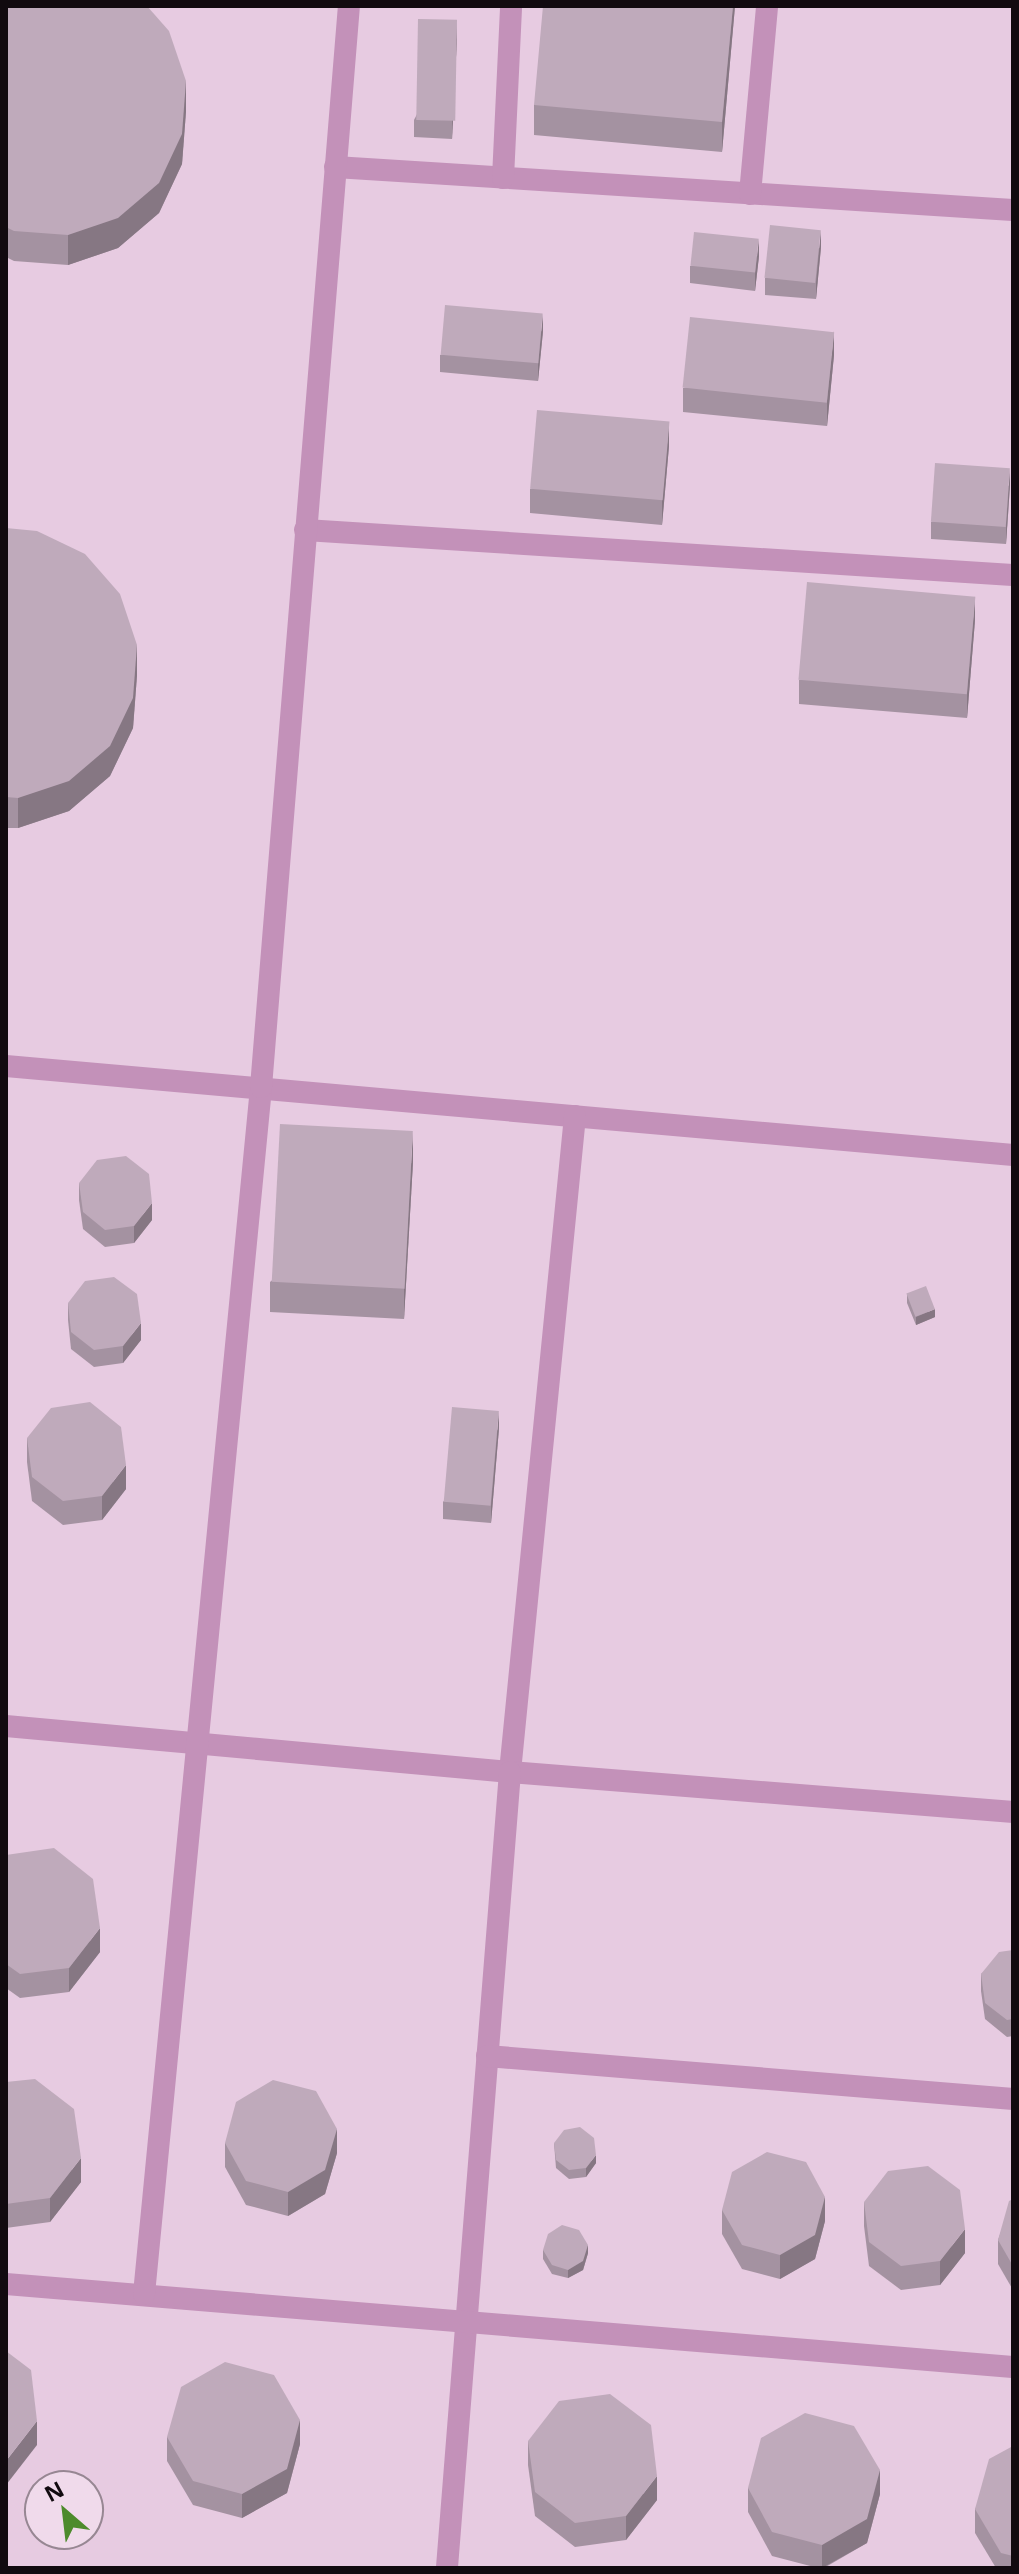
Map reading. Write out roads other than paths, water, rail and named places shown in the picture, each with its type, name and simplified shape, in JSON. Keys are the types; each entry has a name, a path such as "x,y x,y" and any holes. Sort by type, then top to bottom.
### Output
{"lane":[{"path":"144,2294 201,1744 261,1087 349,6"},
{"path":"503,178 511,6"},
{"path":"750,194 767,6"},
{"path":"335,167 1013,210"},
{"path":"305,530 1013,575"},
{"path":"6,1066 1013,1155"},
{"path":"447,2568 510,1772 575,1116"},
{"path":"6,1726 510,1772 1013,1812"},
{"path":"487,2056 1013,2099"},
{"path":"6,2284 467,2318 1013,2367"}]}
